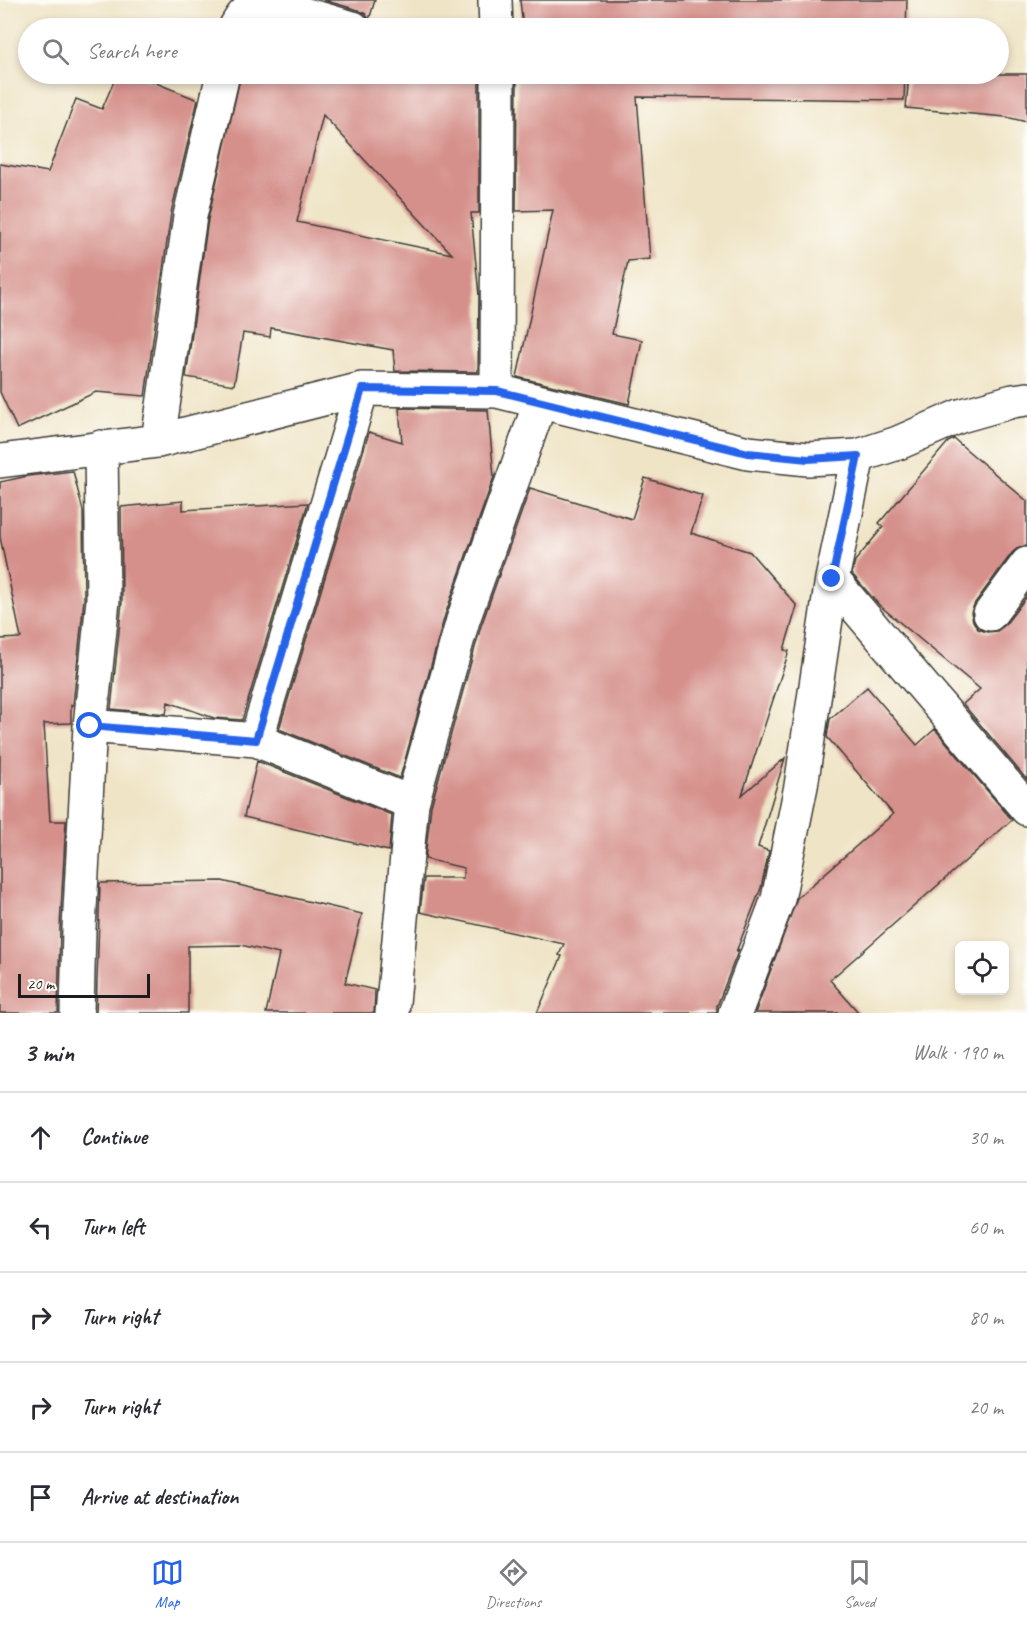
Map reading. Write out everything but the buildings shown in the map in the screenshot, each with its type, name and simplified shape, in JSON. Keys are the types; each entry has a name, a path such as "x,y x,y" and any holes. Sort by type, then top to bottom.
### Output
{"street":[{"path":"495,0 496,18"},
{"path":"241,18 254,7 272,8 312,18"},
{"path":"158,441 190,216 221,84"},
{"path":"497,391 498,84"},
{"path":"256,740 362,389"},
{"path":"0,460 158,441 362,389 497,391 748,453 808,459 858,456 898,443 960,416 1027,399"},
{"path":"392,1013 412,803 463,620 540,403"},
{"path":"77,1013 79,928 90,726 103,600 101,447"},
{"path":"735,1013 778,899 801,786 832,579 858,456"},
{"path":"990,614 1027,564"},
{"path":"832,579 1027,809"},
{"path":"90,726 256,740 412,803"}],"route":[{"path":"90,726 256,740 362,389 497,391 748,453 808,459 858,456 832,579"}]}
